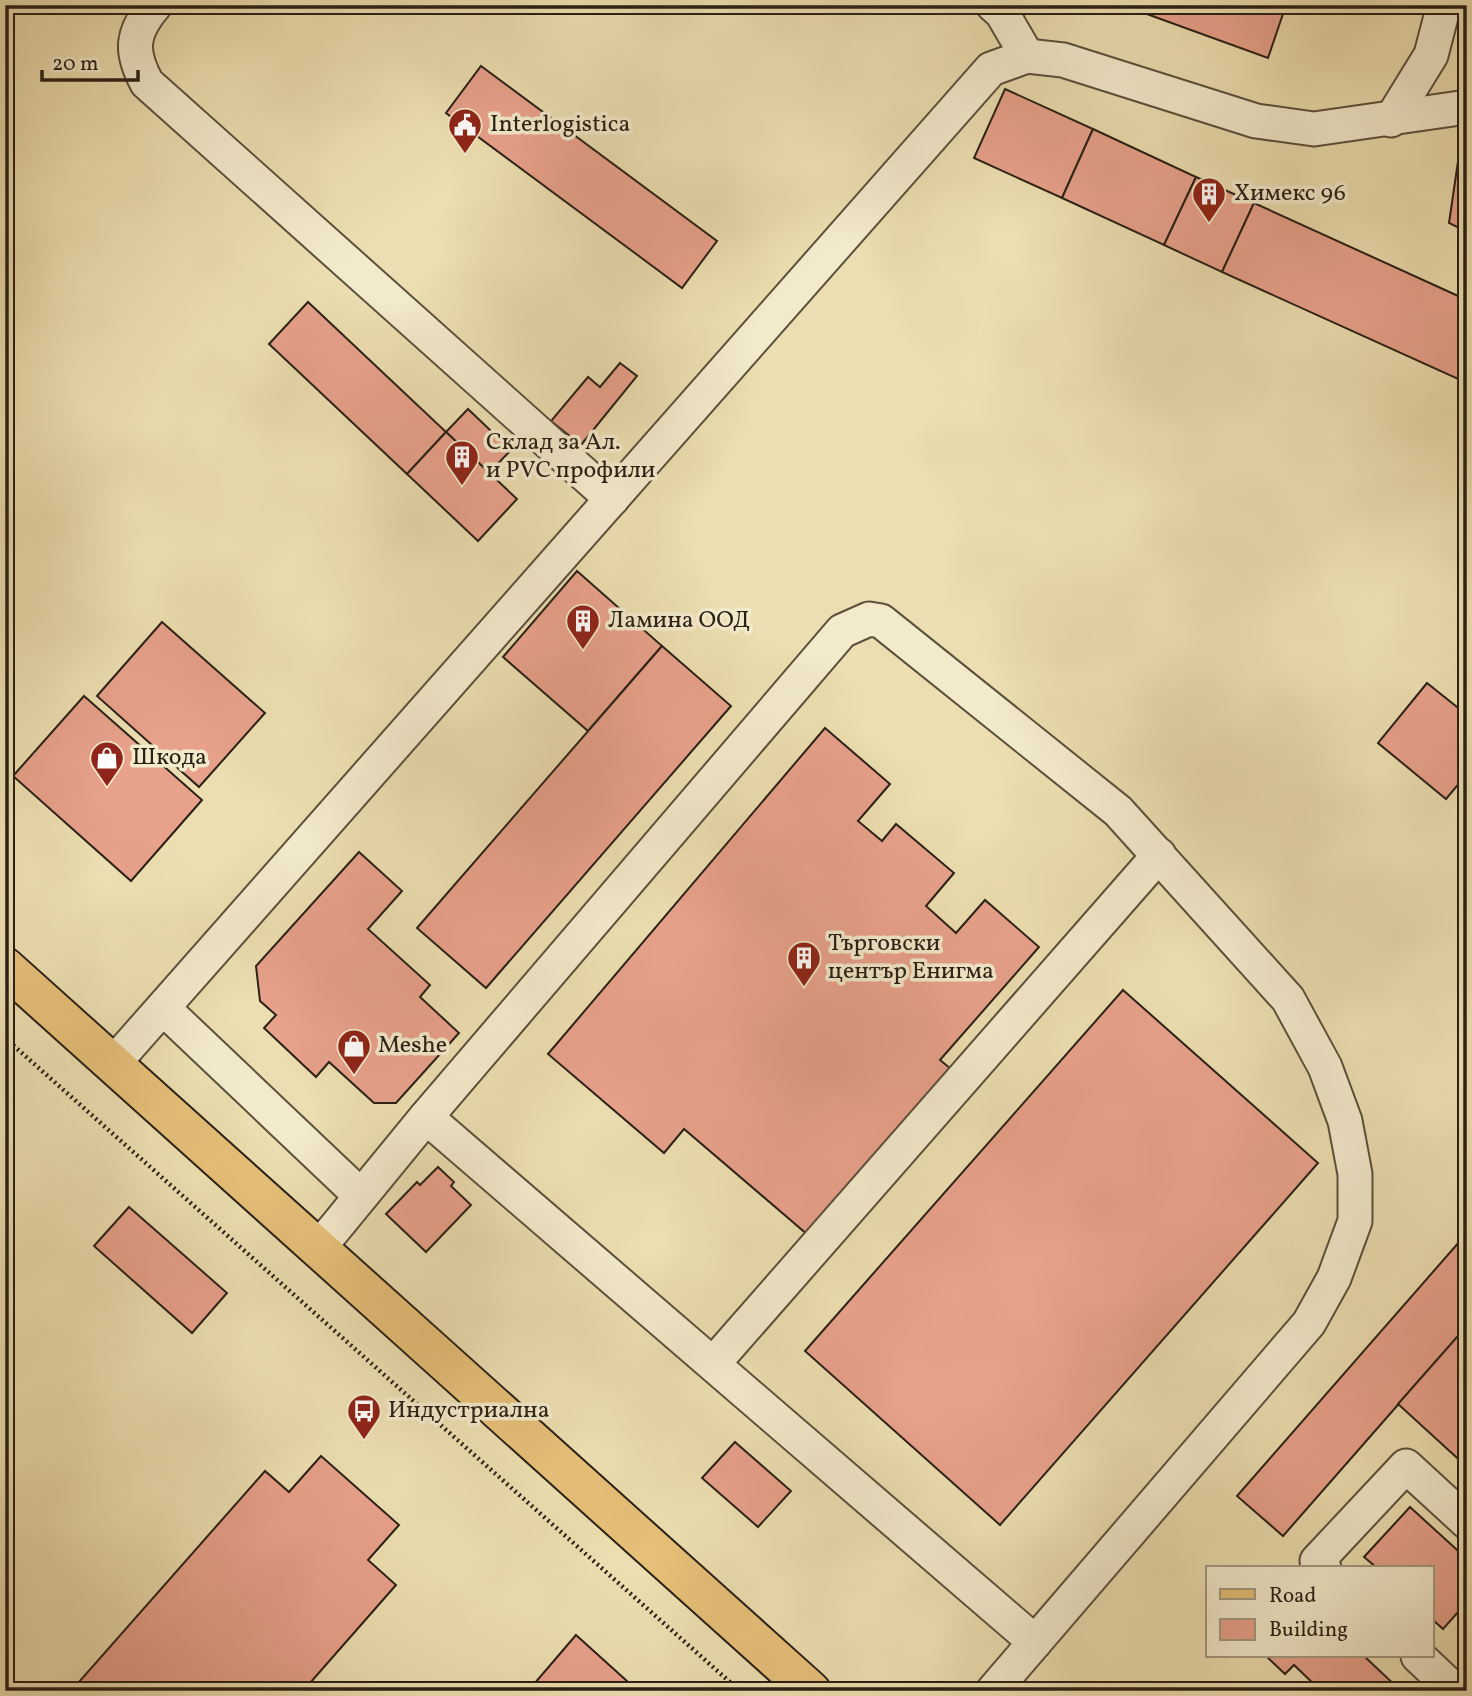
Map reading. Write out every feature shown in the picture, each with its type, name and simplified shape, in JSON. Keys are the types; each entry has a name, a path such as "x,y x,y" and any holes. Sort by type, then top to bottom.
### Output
{"main road":[{"path":"5,967 811,1691"}],"street":[{"path":"155,5 144,18 135,38 135,62 147,83 612,499"},
{"path":"1391,120 1431,55 1444,5"},
{"path":"1000,8 1027,56"},
{"path":"113,1064 991,69 1027,56 1063,60 1255,121 1314,129 1467,107"},
{"path":"317,1250 426,1117 842,631 855,622 869,619 881,621 1118,811 1288,999 1325,1067 1345,1121 1355,1174 1355,1221 1334,1278 1309,1322 993,1691"},
{"path":"713,1364 1159,855"},
{"path":"163,1008 361,1196"},
{"path":"426,1117 1035,1642"},
{"path":"1322,1566 1317,1562 1406,1465 1467,1522"},
{"path":"1420,1658 1449,1689"}],"path":[{"path":"5,1038 740,1691"}],"building":[{"path":"1122,5 1286,5 1268,58"},
{"path":"481,66 717,241 682,288 446,113"},
{"path":"1005,89 1093,129 1062,198 974,158"},
{"path":"1093,129 1196,177 1164,245 1062,198"},
{"path":"1462,134 1467,135 1467,232 1449,223"},
{"name":"Химекс 96","path":"1196,177 1254,203 1222,272 1164,245"},
{"path":"1254,203 1467,300 1467,383 1222,272"},
{"path":"308,302 446,432 407,474 269,344"},
{"path":"620,363 637,376 581,445 551,421 588,377 600,387"},
{"path":"468,409 511,450 489,473 446,432"},
{"name":"Склад за Ал. и PVC профили","path":"446,432 517,499 478,541 407,474"},
{"name":"Ламина ООД","path":"577,571 662,646 588,731 503,657"},
{"path":"162,622 265,713 199,787 97,696"},
{"path":"662,646 731,706 486,988 417,928"},
{"path":"1427,683 1467,715 1467,774 1446,799 1378,743"},
{"name":"Шкода","path":"84,696 202,800 131,881 13,776"},
{"name":"Търговски център Енигма","path":"825,728 890,784 858,821 882,841 896,824 954,873 926,906 956,933 985,900 1039,947 940,1060 957,1074 815,1241 684,1129 664,1153 548,1054"},
{"path":"359,852 402,891 368,929 430,985 420,997 459,1033 396,1103 374,1103 329,1062 316,1077 264,1028 276,1015 260,1001 256,966"},
{"path":"1123,990 1318,1163 1000,1525 805,1351"},
{"path":"438,1167 454,1182 451,1186 471,1205 426,1252 386,1214 417,1182 420,1185"},
{"path":"129,1207 227,1293 192,1333 94,1246"},
{"path":"1467,1233 1467,1326 1283,1536 1237,1496"},
{"path":"1465,1328 1467,1330 1467,1467 1398,1404"},
{"path":"735,1442 791,1491 758,1527 702,1478"},
{"path":"321,1456 399,1525 368,1560 396,1585 303,1691 71,1691 265,1471 289,1492"},
{"path":"1410,1507 1467,1559 1467,1602 1443,1629 1434,1621 1434,1566 1375,1566 1364,1557"},
{"path":"576,1635 638,1691 528,1691"},
{"path":"1268,1658 1366,1658 1399,1689 1321,1691 1294,1665 1285,1674"},
{"path":"1274,1682 1284,1691 1266,1691"}],"place":[{"name":"Interlogistica","path":"465,155"},
{"name":"Химекс 96","path":"1209,224"},
{"name":"Склад за Ал. и PVC профили","path":"462,487"},
{"name":"Ламина ООД","path":"583,651"},
{"name":"Шкода","path":"107,788"},
{"name":"Търговски център Енигма","path":"804,988"},
{"name":"Meshe","path":"354,1076"},
{"name":"Индустриална","path":"364,1441"}]}
